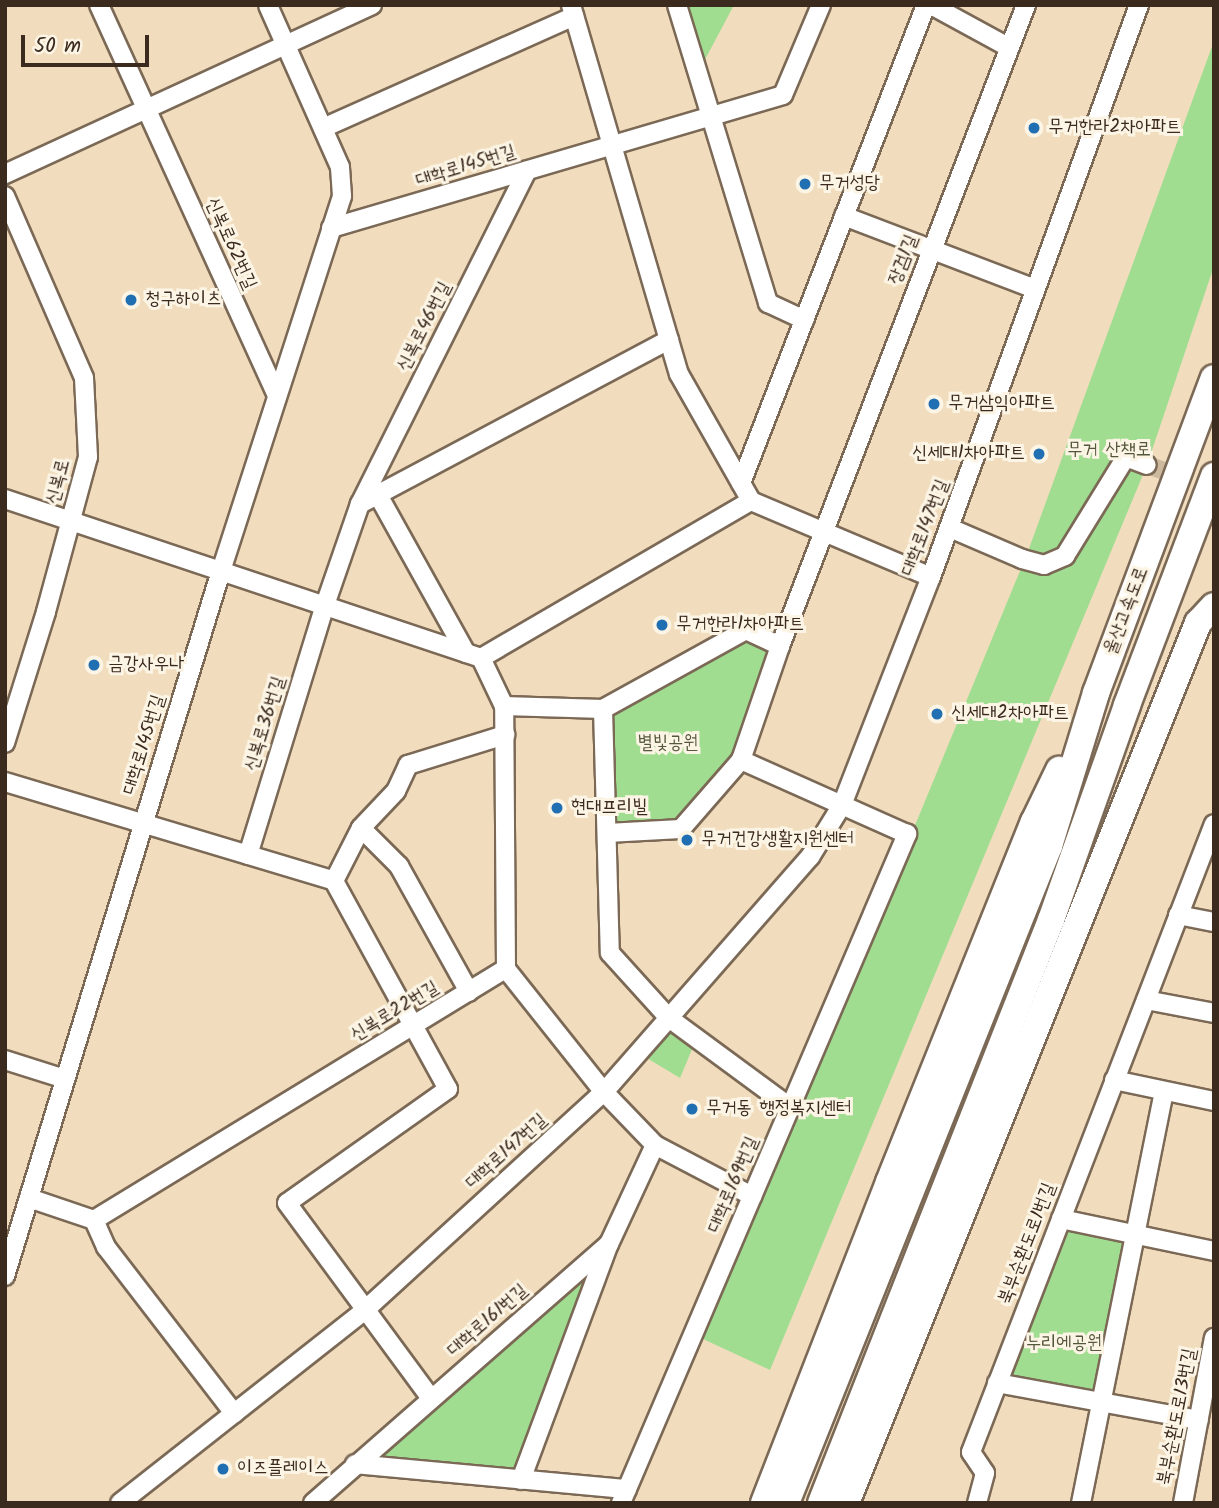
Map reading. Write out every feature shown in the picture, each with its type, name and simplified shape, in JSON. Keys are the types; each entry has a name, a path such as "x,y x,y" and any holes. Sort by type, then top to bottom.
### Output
{"highway":[{"name":"울산고속도로","path":"786,1503 1049,846 1096,693 1214,379"},
{"name":"울산고속도로","path":"821,1503 1051,920 1126,705 1214,476"},
{"path":"846,1503 1062,956 1198,623 1214,606"},
{"path":"764,1503 1034,822 1096,693"},
{"path":"1062,956 1092,860 1126,705"}],"street":[{"name":"신복로62번길","path":"99,5 277,396"},
{"name":"대학로145번길","path":"5,1276 221,571 342,196 340,167 268,5"},
{"path":"5,174 372,5"},
{"path":"677,5 768,303 804,320"},
{"name":"대학로145번길","path":"331,228 783,95 821,5"},
{"path":"741,483 929,5 1008,47"},
{"name":"장검1길","path":"823,531 1026,5"},
{"name":"대학로147번길","path":"120,1503 365,1310 604,1092 810,858 842,805 950,528 1139,5"},
{"path":"323,128 573,11 679,374 751,500 931,577"},
{"name":"신복로46번길","path":"325,605 360,503 527,170"},
{"name":"신복로","path":"5,196 84,378 88,457 5,743"},
{"path":"845,216 1035,289"},
{"path":"360,503 669,341"},
{"path":"950,528 1022,559 1044,565 1065,556 1126,457 1147,465"},
{"path":"378,495 504,706 506,969 604,1092 655,1145 752,1196"},
{"path":"5,499 473,655 751,500"},
{"path":"607,833 681,829 741,760 823,531"},
{"name":"신복로36번길","path":"248,855 325,605"},
{"path":"504,706 603,709 747,630 780,646"},
{"path":"603,709 610,953 669,1018 791,1108"},
{"path":"334,881 361,828 396,791 408,765 505,735"},
{"path":"741,760 842,805"},
{"path":"5,782 334,881 448,1089 287,1203 431,1398"},
{"name":"대학로169번길","path":"624,1496 907,834 842,805"},
{"name":"북부순환도로1번길","path":"977,1503 985,1473 971,1452 1214,824"},
{"path":"361,828 398,866 469,992"},
{"path":"1178,915 1214,922"},
{"name":"신복로22번길","path":"94,1220 506,969"},
{"path":"1146,1000 1214,1013"},
{"path":"5,1060 65,1079"},
{"path":"1114,1080 1214,1101"},
{"path":"1082,1503 1164,1091"},
{"name":"대학로161번길","path":"313,1503 609,1244 655,1145"},
{"path":"29,1198 94,1220 106,1247 234,1413"},
{"path":"1060,1219 1214,1251"},
{"path":"521,1480 609,1244"},
{"name":"북부순환도로13번길","path":"1183,1503 1214,1338"},
{"path":"997,1383 1199,1420"},
{"path":"355,1464 521,1480 624,1496"}],"green space":[{"path":"683,5 734,5 701,67"},
{"name":"무거 산책로","path":"1214,41 1214,266 1147,465 770,1370 703,1339 1027,554"},
{"name":"별빛공원","path":"746,638 768,649 770,655 731,759 677,823 614,827 610,711"},
{"path":"669,1028 693,1047 680,1078 645,1057"},
{"name":"누리에공원","path":"1061,1219 1135,1235 1102,1402 997,1383"},
{"path":"609,1244 521,1480 355,1464"}],"tunnel":[{"path":"1147,465 1214,488"}],"place":[{"name":"무거한라2차아파트","path":"1034,128"},
{"name":"무거성당","path":"805,184"},
{"name":"청구하이츠","path":"131,300"},
{"name":"무거삼익아파트","path":"934,404"},
{"name":"신세대1차아파트","path":"1039,454"},
{"name":"무거한라1차아파트","path":"662,625"},
{"name":"금강사우나","path":"94,665"},
{"name":"신세대2차아파트","path":"937,714"},
{"name":"현대프리빌","path":"557,808"},
{"name":"무거건강생활지원센터","path":"687,840"},
{"name":"무거동 행정복지센터","path":"692,1109"},
{"name":"이즈플레이스","path":"223,1469"}]}
